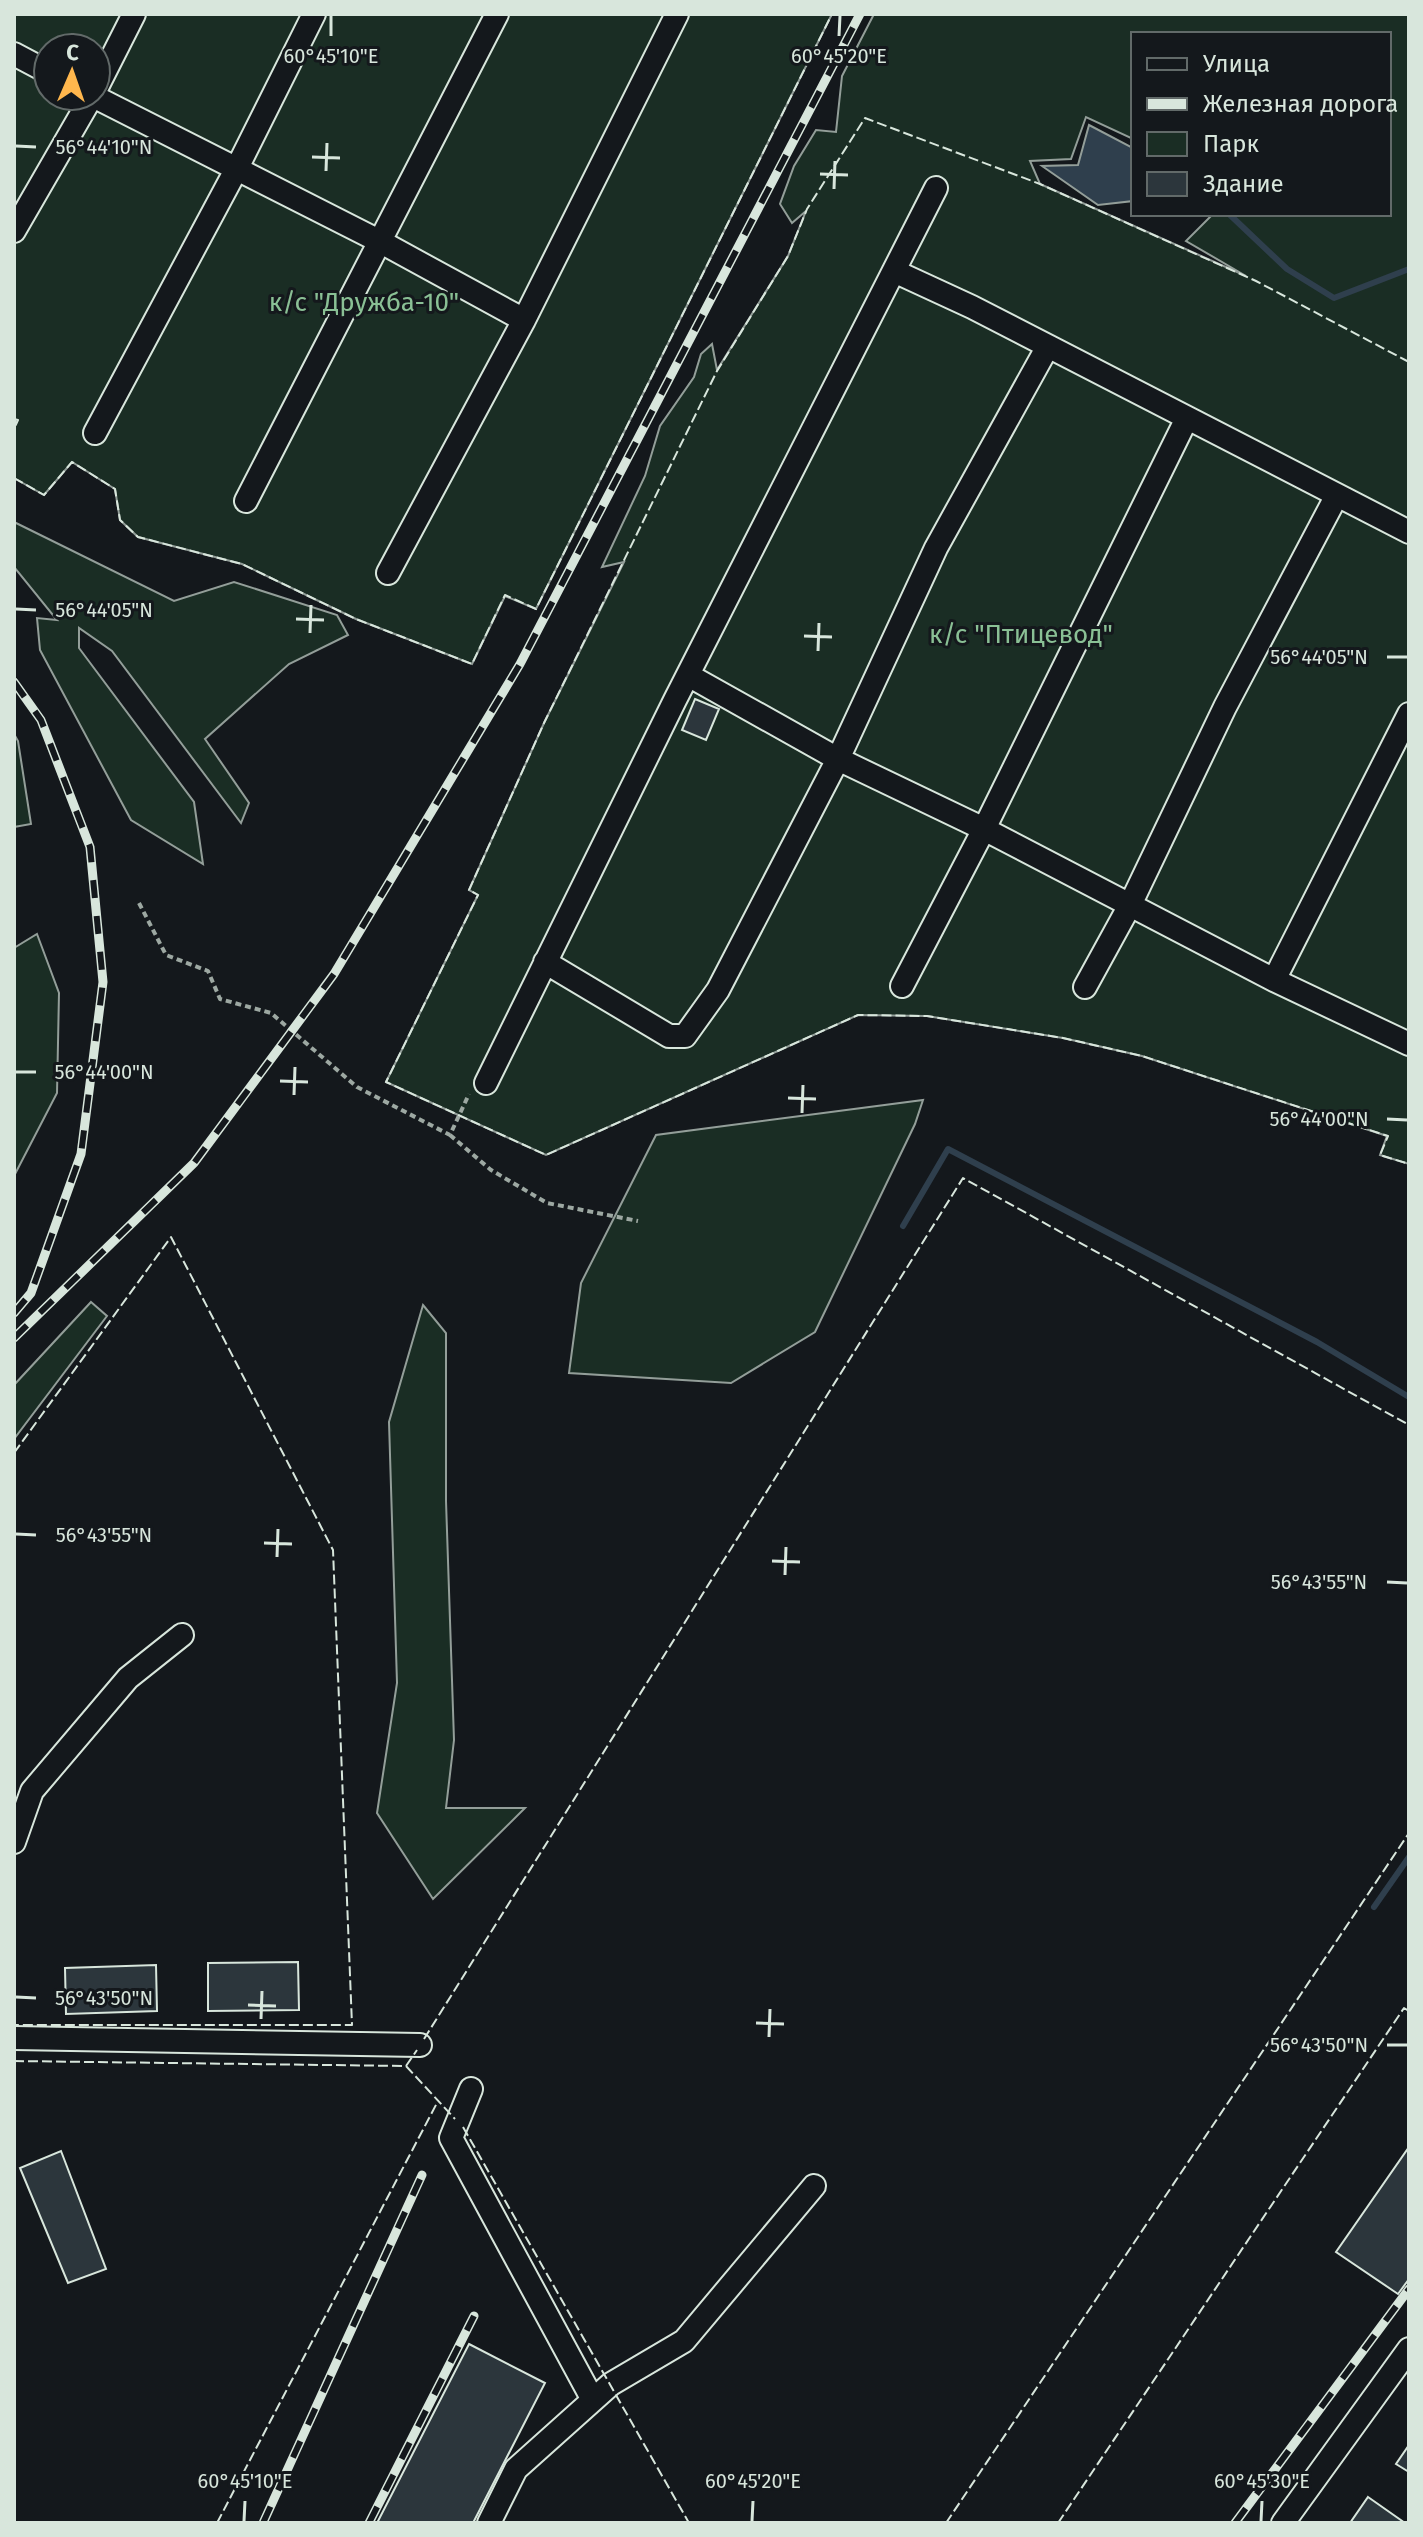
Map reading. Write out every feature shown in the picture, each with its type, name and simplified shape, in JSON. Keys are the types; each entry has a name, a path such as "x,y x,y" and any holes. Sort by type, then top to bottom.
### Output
{"lane":[{"path":"112,57 134,14"},
{"path":"95,433 237,168 314,14"},
{"path":"246,501 497,14"},
{"path":"388,573 524,320 677,14"},
{"path":"14,54 32,64"},
{"path":"112,106 381,242 524,320"},
{"path":"14,231 84,112"},
{"path":"486,1083 688,675 936,188"},
{"path":"894,271 1048,346 1409,532"},
{"path":"545,962 669,1036 685,1036 718,990 838,759 936,548 1048,346"},
{"path":"902,986 984,829 1187,418"},
{"path":"1085,987 1130,905 1225,707 1337,495"},
{"path":"688,675 838,759 984,829 1274,980 1409,1044"},
{"path":"1274,980 1409,714"},
{"path":"14,1842 32,1791 128,1678 182,1635"},
{"path":"14,2038 420,2045"},
{"path":"471,2089 451,2138 593,2400"},
{"path":"489,2523 516,2469 611,2384 684,2341 814,2186"},
{"path":"1283,2523 1409,2349"}],"path":[{"path":"139,903 166,955 208,971 220,999 271,1013 357,1087 450,1135 491,1170 547,1203 638,1221"},
{"path":"450,1135 468,1095 486,1083"}],"green space":[{"name":"к/с \"Дружба-10\"","path":"14,14 832,14 536,609 505,596 472,664 356,619 242,564 138,537 120,520 115,489 72,462 44,495 14,478 14,429 17,421 14,419"},
{"name":"к/с \"Птицевод\"","path":"874,14 1409,14 1409,1164 1380,1155 1387,1136 1142,1056 1063,1038 927,1016 858,1015 546,1155 386,1082 478,895 469,890 544,723 624,562 602,567 645,476 660,426 694,377 701,354 712,344 717,370 788,256 806,211 792,223 780,204 794,166 816,130 836,132 842,76"},
{"path":"14,522 174,601 234,582 337,615 348,635 289,664 205,739 249,803 241,823 112,651 79,628 79,648 194,802 203,864 131,820 40,650 37,618 57,620 14,567"},
{"path":"14,734 18,741 31,824 14,827"},
{"path":"37,934 59,993 57,1093 14,1176 14,948"},
{"path":"923,1100 915,1124 815,1332 731,1383 569,1373 581,1283 656,1135"},
{"path":"91,1302 107,1316 14,1439 14,1385"},
{"path":"423,1305 446,1333 446,1501 454,1740 446,1808 525,1808 433,1899 377,1813 397,1683 389,1422"}],"water":[{"path":"1089,125 1131,147 1131,201 1098,205 1042,166 1078,165"}],"building":[{"path":"695,699 719,709 706,740 682,730"},
{"path":"298,1962 299,2010 208,2011 208,1963"},
{"path":"156,1965 157,2011 66,2014 65,1968"},
{"path":"1409,2147 1409,2279 1398,2294 1336,2252"},
{"path":"61,2151 106,2269 68,2283 20,2168"},
{"path":"469,2344 545,2383 473,2523 377,2523"},
{"path":"1409,2445 1409,2472 1396,2464"},
{"path":"1368,2497 1405,2523 1350,2523"}],"waterway":[{"path":"1231,216 1287,269 1334,298 1409,269"},
{"path":"903,1226 948,1149 1317,1342 1409,1397"},
{"path":"1374,1907 1409,1857"}],"railway":[{"path":"14,1338 194,1163 334,974 520,664 860,14"},
{"path":"14,682 41,720 90,847 103,982 81,1154 31,1293 14,1313"},
{"path":"263,2523 422,2175"},
{"path":"1235,2523 1409,2289"},
{"path":"369,2523 474,2316"}],"fence":[{"path":"14,478 44,495 72,462 115,489 120,520 138,537 242,564 356,619 472,664 505,595 536,609 832,14"},
{"path":"1409,362 1256,281 1040,184 865,118 807,209 788,256 717,371 544,723 469,890 478,895 386,1082 546,1155 858,1015 927,1016 1063,1038 1142,1056 1388,1136 1380,1155 1409,1164"},
{"path":"14,419 18,420 14,429"},
{"path":"424,2039 963,1178 1409,1425"},
{"path":"14,1453 171,1237 333,1550 352,2025 14,2025"},
{"path":"946,2523 1409,1833"},
{"path":"1058,2523 1404,2008 1409,2011"},
{"path":"406,2066 417,2050"},
{"path":"14,2061 406,2066 455,2119"},
{"path":"217,2523 438,2101"},
{"path":"463,2127 689,2523"}]}
